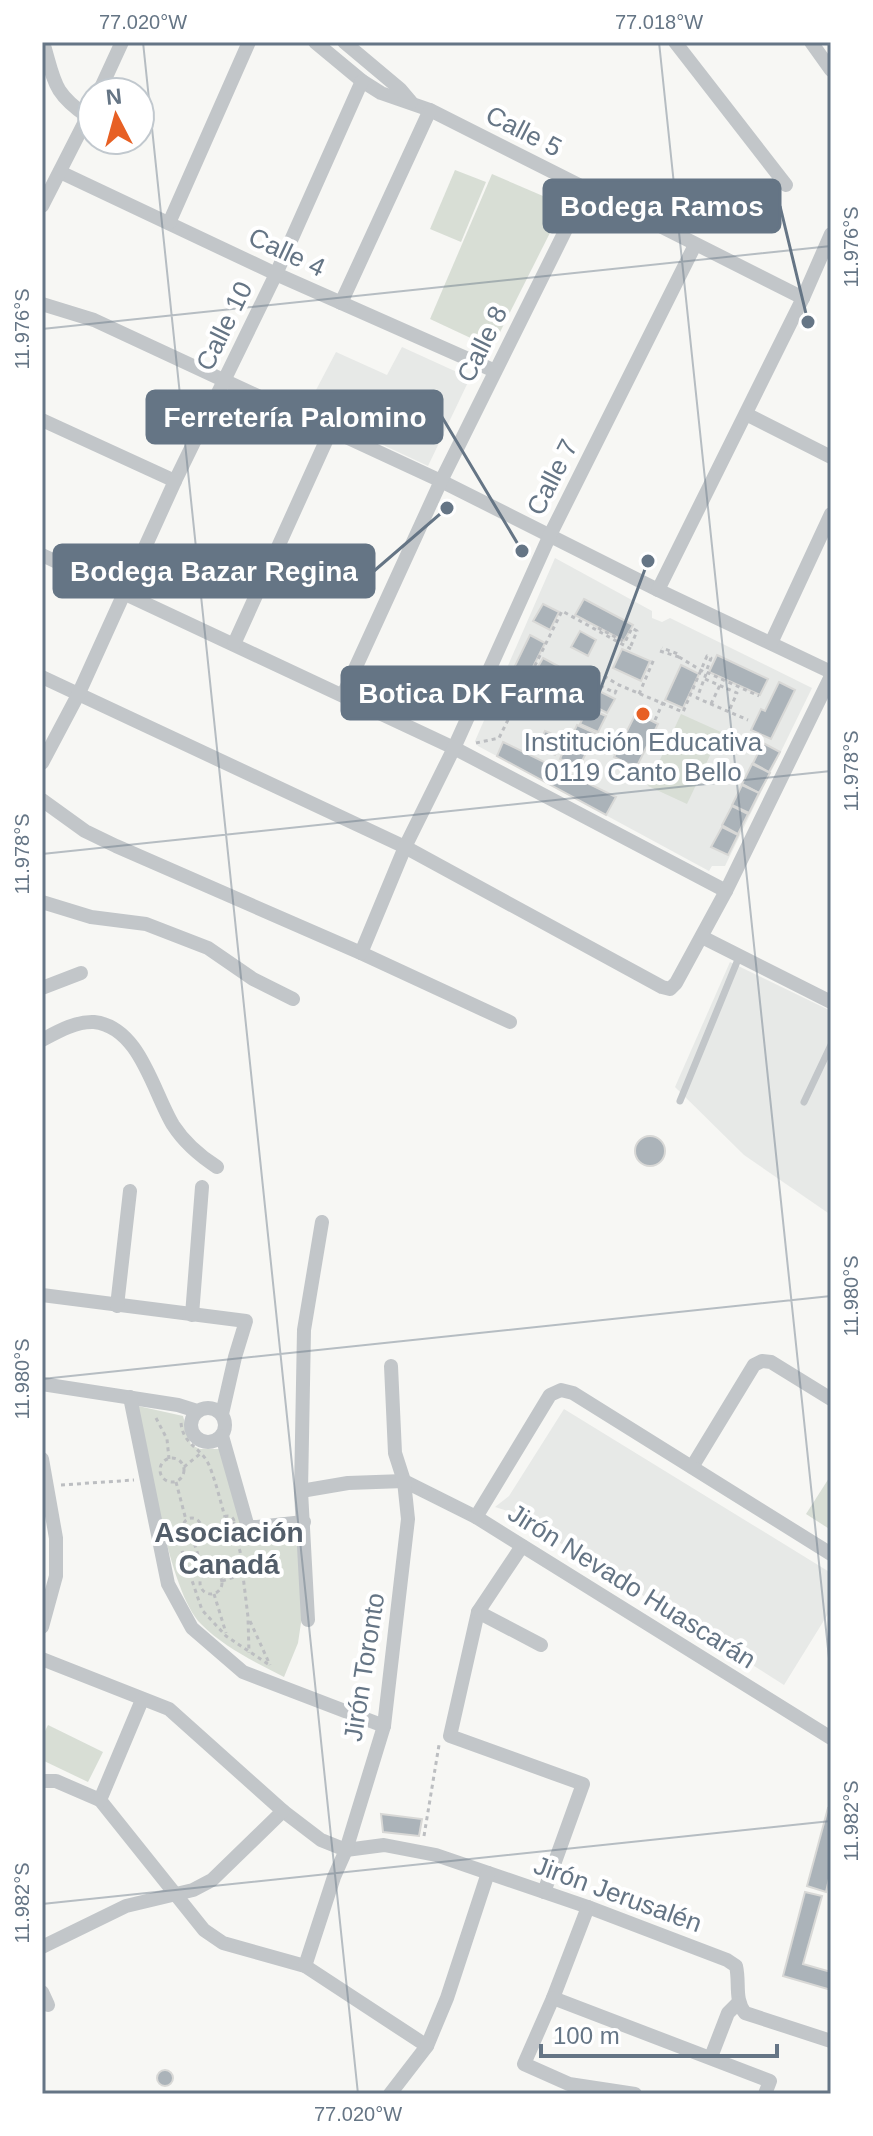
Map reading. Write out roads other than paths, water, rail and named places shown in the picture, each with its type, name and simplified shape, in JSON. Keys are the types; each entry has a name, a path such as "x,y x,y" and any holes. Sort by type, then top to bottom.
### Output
{"street":[{"path":"43,42 57,90 65,102 76,106"},
{"path":"106,76 122,42"},
{"path":"169,223 249,42"},
{"name":"Calle 5","path":"315,42 381,93 430,110 803,298"},
{"path":"344,42 412,102"},
{"path":"675,42 786,185"},
{"path":"811,42 831,70"},
{"name":"Calle 10","path":"42,763 78,695 175,481 276,274 362,81"},
{"path":"341,303 430,110"},
{"path":"42,206 76,140"},
{"name":"Calle 4","path":"60,172 276,274 495,371"},
{"name":"Calle 8","path":"343,695 441,481 586,189"},
{"path":"658,590 803,298 831,234"},
{"name":"Calle 7","path":"361,953 405,847 454,748 550,535 695,245"},
{"path":"42,304 94,320 441,481 831,674 726,891 670,989 405,847 42,677"},
{"path":"746,414 831,457"},
{"path":"42,420 175,481"},
{"path":"234,644 331,430"},
{"path":"771,643 831,514"},
{"path":"42,555 454,748 726,891"},
{"path":"42,800 85,831 116,846 510,1022"},
{"path":"42,902 91,917 146,924 208,948 253,979 293,999"},
{"path":"702,937 831,1002"},
{"path":"42,988 81,973"},
{"path":"42,1040 83,1022 96,1022 114,1028 132,1046 145,1067 173,1125 189,1145 217,1167"},
{"path":"192,1315 202,1187"},
{"path":"117,1306 130,1191"},
{"path":"308,1620 301,1491 304,1330 322,1222"},
{"path":"42,1295 246,1321 222,1414 225,1425 222,1436 247,1524 251,1527 304,1522"},
{"path":"692,1467 754,1365 762,1361 771,1362 831,1399"},
{"name":"Jirón Toronto","path":"305,1966 346,1850 384,1726 408,1519 404,1481 395,1453 391,1366"},
{"path":"42,1384 178,1405 197,1411 213,1408 222,1414"},
{"path":"476,1517 550,1395 561,1390 573,1393 831,1554"},
{"path":"130,1397 168,1584 192,1628 243,1672 384,1726"},
{"path":"197,1411 191,1420 194,1436 208,1442 222,1436"},
{"path":"42,1459 56,1538 56,1576 42,1627"},
{"path":"301,1491 348,1483 404,1481"},
{"name":"Jirón Nevado Huascarán","path":"404,1481 476,1517 831,1738"},
{"path":"522,1546 478,1612 450,1736 583,1784 544,1892"},
{"path":"478,1612 541,1645"},
{"path":"42,1659 175,1714 283,1811 321,1840 346,1850"},
{"path":"100,1800 142,1700"},
{"path":"42,1781 56,1781 100,1800 204,1930 223,1943 305,1966 427,2046"},
{"path":"42,1947 126,1906 193,1890 212,1880 283,1811"},
{"name":"Jirón Jerusalén","path":"346,1850 384,1845 422,1852 588,1907 736,1966 738,2003"},
{"path":"390,2094 427,2046 447,1998 488,1873"},
{"path":"588,1907 524,2064 569,2084 635,2094"},
{"path":"553,1998 711,2057 767,2087"},
{"path":"711,2057 728,2013 738,2003 745,2013 756,2018 831,2041"}],"lane":[{"path":"680,1101 739,957"},
{"path":"804,1102 831,1045"}],"place":[{"name":"Bodega Ramos","path":"808,322"},
{"name":"Bodega Bazar Regina","path":"447,508"},
{"name":"Ferretería Palomino","path":"522,551"},
{"name":"Botica DK Farma","path":"648,561"},
{"name":"Institución Educativa 0119 Canto Bello","path":"643,714"}],"district":[{"name":"Asociación Canadá","path":"229,1548"}]}
